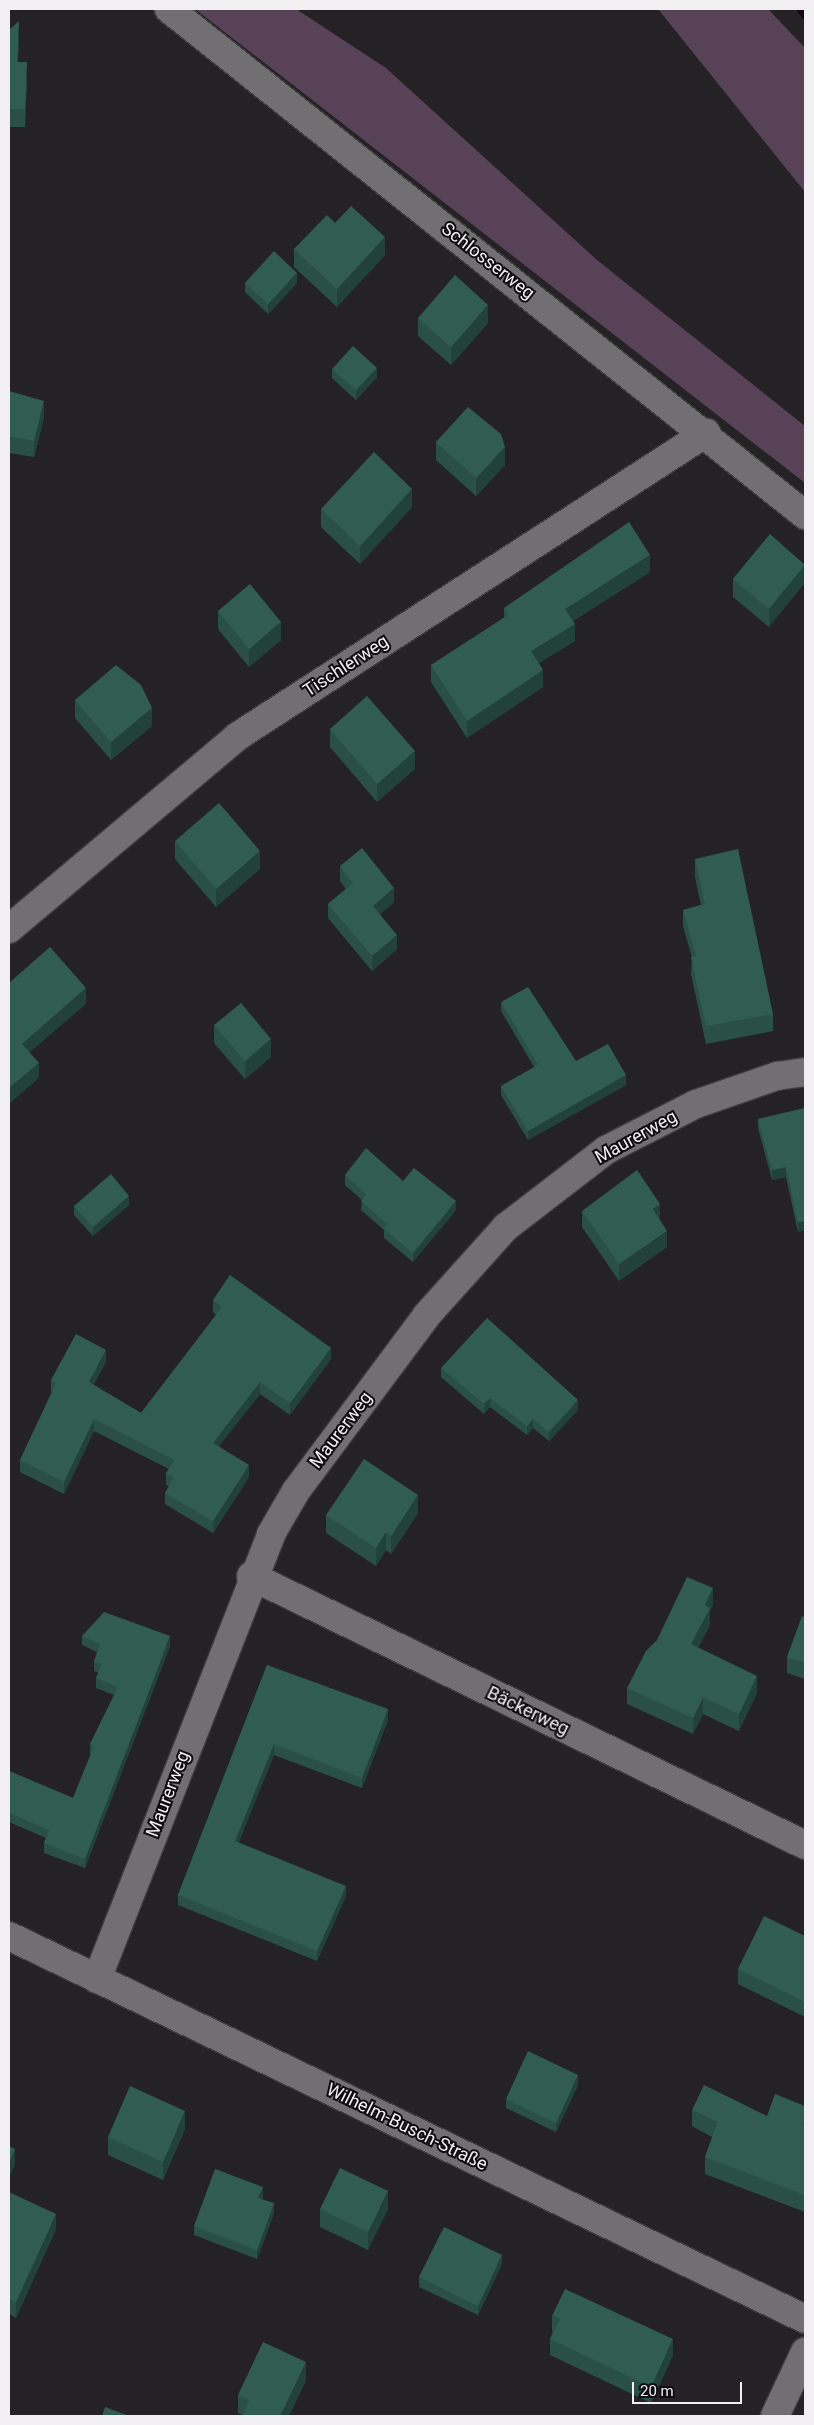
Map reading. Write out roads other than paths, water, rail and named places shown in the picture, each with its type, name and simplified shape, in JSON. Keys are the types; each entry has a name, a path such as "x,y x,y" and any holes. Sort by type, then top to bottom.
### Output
{"street":[{"name":"Schlosserweg","path":"169,9 706,433 805,515"},
{"name":"Tischlerweg","path":"9,929 238,736 706,433"},
{"name":"Maurerweg","path":"97,1979 251,1576 296,1491 427,1316 506,1227 614,1145 696,1104 778,1076 805,1072"},
{"name":"Bäckerweg","path":"251,1576 805,1845"},
{"name":"Wilhelm-Busch-Straße","path":"9,1936 805,2319"},
{"path":"775,2416 805,2352"}],"waterway":[{"path":"802,9 805,13"}]}
